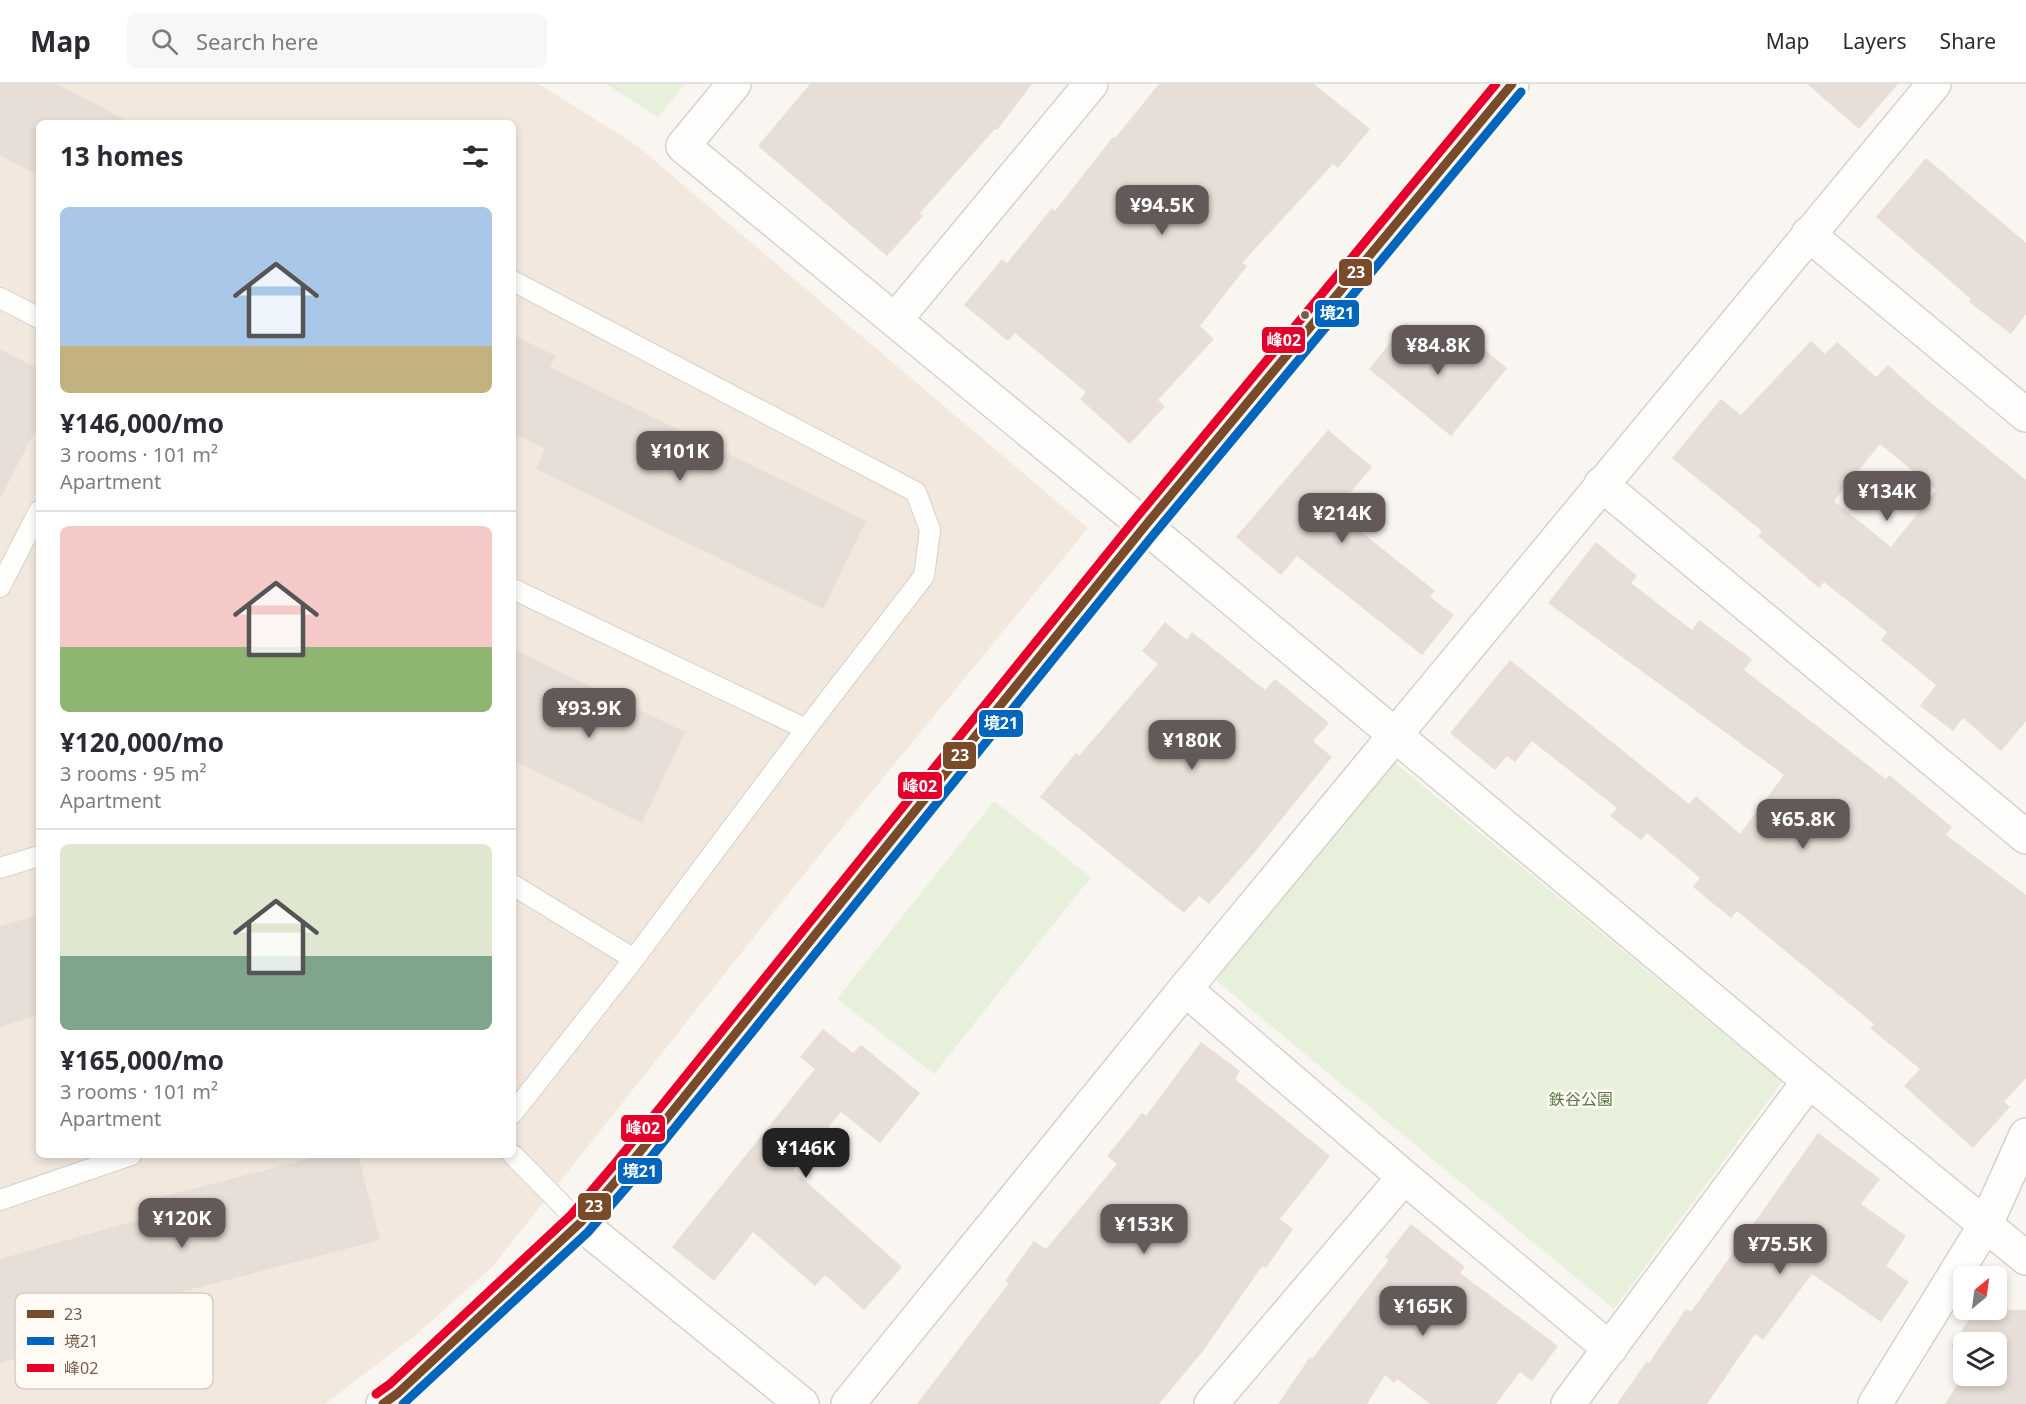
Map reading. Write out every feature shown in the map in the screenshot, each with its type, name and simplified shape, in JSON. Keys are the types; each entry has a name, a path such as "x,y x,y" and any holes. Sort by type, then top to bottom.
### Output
{"street":[{"path":"734,84 683,146 1395,734 1809,1081 2026,1258"},
{"path":"896,320 1091,84"},
{"path":"383,1404 423,1370 580,1223 1144,526 1512,84"},
{"path":"848,1404 1185,989 1934,84"},
{"path":"1808,234 2026,415"},
{"path":"1601,484 2026,837"},
{"path":"1185,989 1404,1177 1610,1349"},
{"path":"1568,1404 1809,1081"},
{"path":"1875,1404 1986,1224 2026,1135"},
{"path":"1211,1404 1404,1177"},
{"path":"580,1223 802,1404"}],"lane":[{"path":"516,283 916,492 930,530 924,576 634,959 516,1109"},
{"path":"0,298 36,316"},
{"path":"0,587 36,517"},
{"path":"516,590 806,729"},
{"path":"0,868 36,857"},
{"path":"516,887 634,959"},
{"path":"0,1200 122,1158"},
{"path":"516,1158 580,1223"}],"shaded area":[{"path":"0,84 539,84 636,145 1088,528 796,884 493,1266 417,1334 325,1404 0,1404"}],"green space":[{"path":"606,84 685,84 658,117"},
{"name":"鉄谷公園","path":"1393,761 1782,1082 1614,1309 1212,977"},
{"path":"994,801 1091,877 934,1074 837,999"}],"building":[{"path":"0,84 57,84 125,120 36,120 36,174 0,155"},
{"path":"810,84 1032,84 997,130 995,129 920,213 923,216 887,256 758,146"},
{"path":"1159,84 1314,84 1370,129 1338,168 1333,164 1242,263 1247,266 1200,326 1214,339 1158,400 1165,406 1130,444 1080,399 1086,392 1015,333 1008,341 964,305 1002,259 1007,263 1052,208 1055,211 1113,137 1115,138"},
{"path":"1807,84 1898,84 1859,129"},
{"path":"1926,158 2026,243 2026,314 2011,334 1969,302 1971,299 1876,217"},
{"path":"1406,323 1450,358 1468,336 1507,368 1451,436 1369,369"},
{"path":"516,336 556,356 550,367 866,521 823,609 536,469 545,449 517,435 516,437"},
{"path":"1811,341 1825,354 1837,342 1876,377 1888,365 2026,480 2026,721 2001,751 1963,718 1953,731 1920,706 1936,685 1881,640 1887,632 1824,582 1819,588 1758,536 1762,531 1672,458 1721,399 1741,415","holes":["1880,444 1936,490 1891,547 1834,501"]},
{"path":"0,349 36,367 36,429 0,499"},
{"path":"1328,430 1372,467 1335,511 1435,591 1430,597 1454,615 1422,655 1297,556 1281,575 1236,537"},
{"path":"1596,542 1637,576 1631,583 1692,630 1699,620 1752,659 1744,670 1886,779 1889,775 1952,827 1946,835 2026,895 2026,1078 2004,1102 2010,1107 1973,1148 1904,1086 1920,1069 1870,1028 1874,1024 1737,911 1731,918 1693,887 1700,878 1647,833 1641,840 1610,816 1617,808 1532,741 1515,762 1507,756 1495,770 1450,733 1510,660 1689,804 1696,796 1740,834 1784,775 1548,603"},
{"path":"1165,622 1187,640 1192,632 1265,690 1275,679 1329,723 1313,741 1332,757 1209,904 1199,896 1184,913 1040,797 1076,753 1079,756 1158,664 1142,651"},
{"path":"516,650 685,732 642,823 516,761"},
{"path":"36,916 36,1016 0,1027 0,926"},
{"path":"823,1029 853,1053 861,1045 920,1093 880,1143 841,1112 793,1170 902,1267 864,1310 825,1275 815,1286 753,1232 714,1281 672,1247 815,1069 800,1057"},
{"path":"1201,1042 1240,1071 1235,1079 1330,1156 1280,1219 1293,1229 1266,1268 1262,1266 1203,1351 1159,1404 917,1404 1009,1283 1005,1281 1034,1241 1046,1249 1117,1164 1107,1156 1142,1113 1146,1116"},
{"path":"1818,1133 1880,1179 1861,1204 1906,1236 1886,1266 1909,1282 1881,1322 1812,1274 1763,1340 1755,1334 1707,1404 1617,1404 1686,1309 1691,1312"},
{"path":"312,1158 359,1158 380,1240 177,1293 15,1293 15,1359 0,1363 0,1259 142,1219 138,1203"},
{"path":"1411,1224 1465,1267 1460,1273 1558,1346 1532,1381 1520,1372 1496,1404 1430,1404 1397,1379 1394,1383 1385,1375 1367,1404 1278,1404 1310,1357 1312,1359 1389,1260 1385,1257"},
{"path":"2007,1310 2026,1310 2026,1404 1945,1404 1956,1386 2007,1386 2007,1332 1961,1332 1969,1320 2007,1320"}],"transit line":[{"name":"峰02","path":"376,1394 390,1384 571,1215 613,1166 1136,518 1496,84"},
{"name":"23","path":"383,1404 398,1393 580,1223 622,1174 1145,526 1512,84"},
{"name":"境21","path":"403,1404 588,1232 631,1182 1154,534 1521,92"}]}
